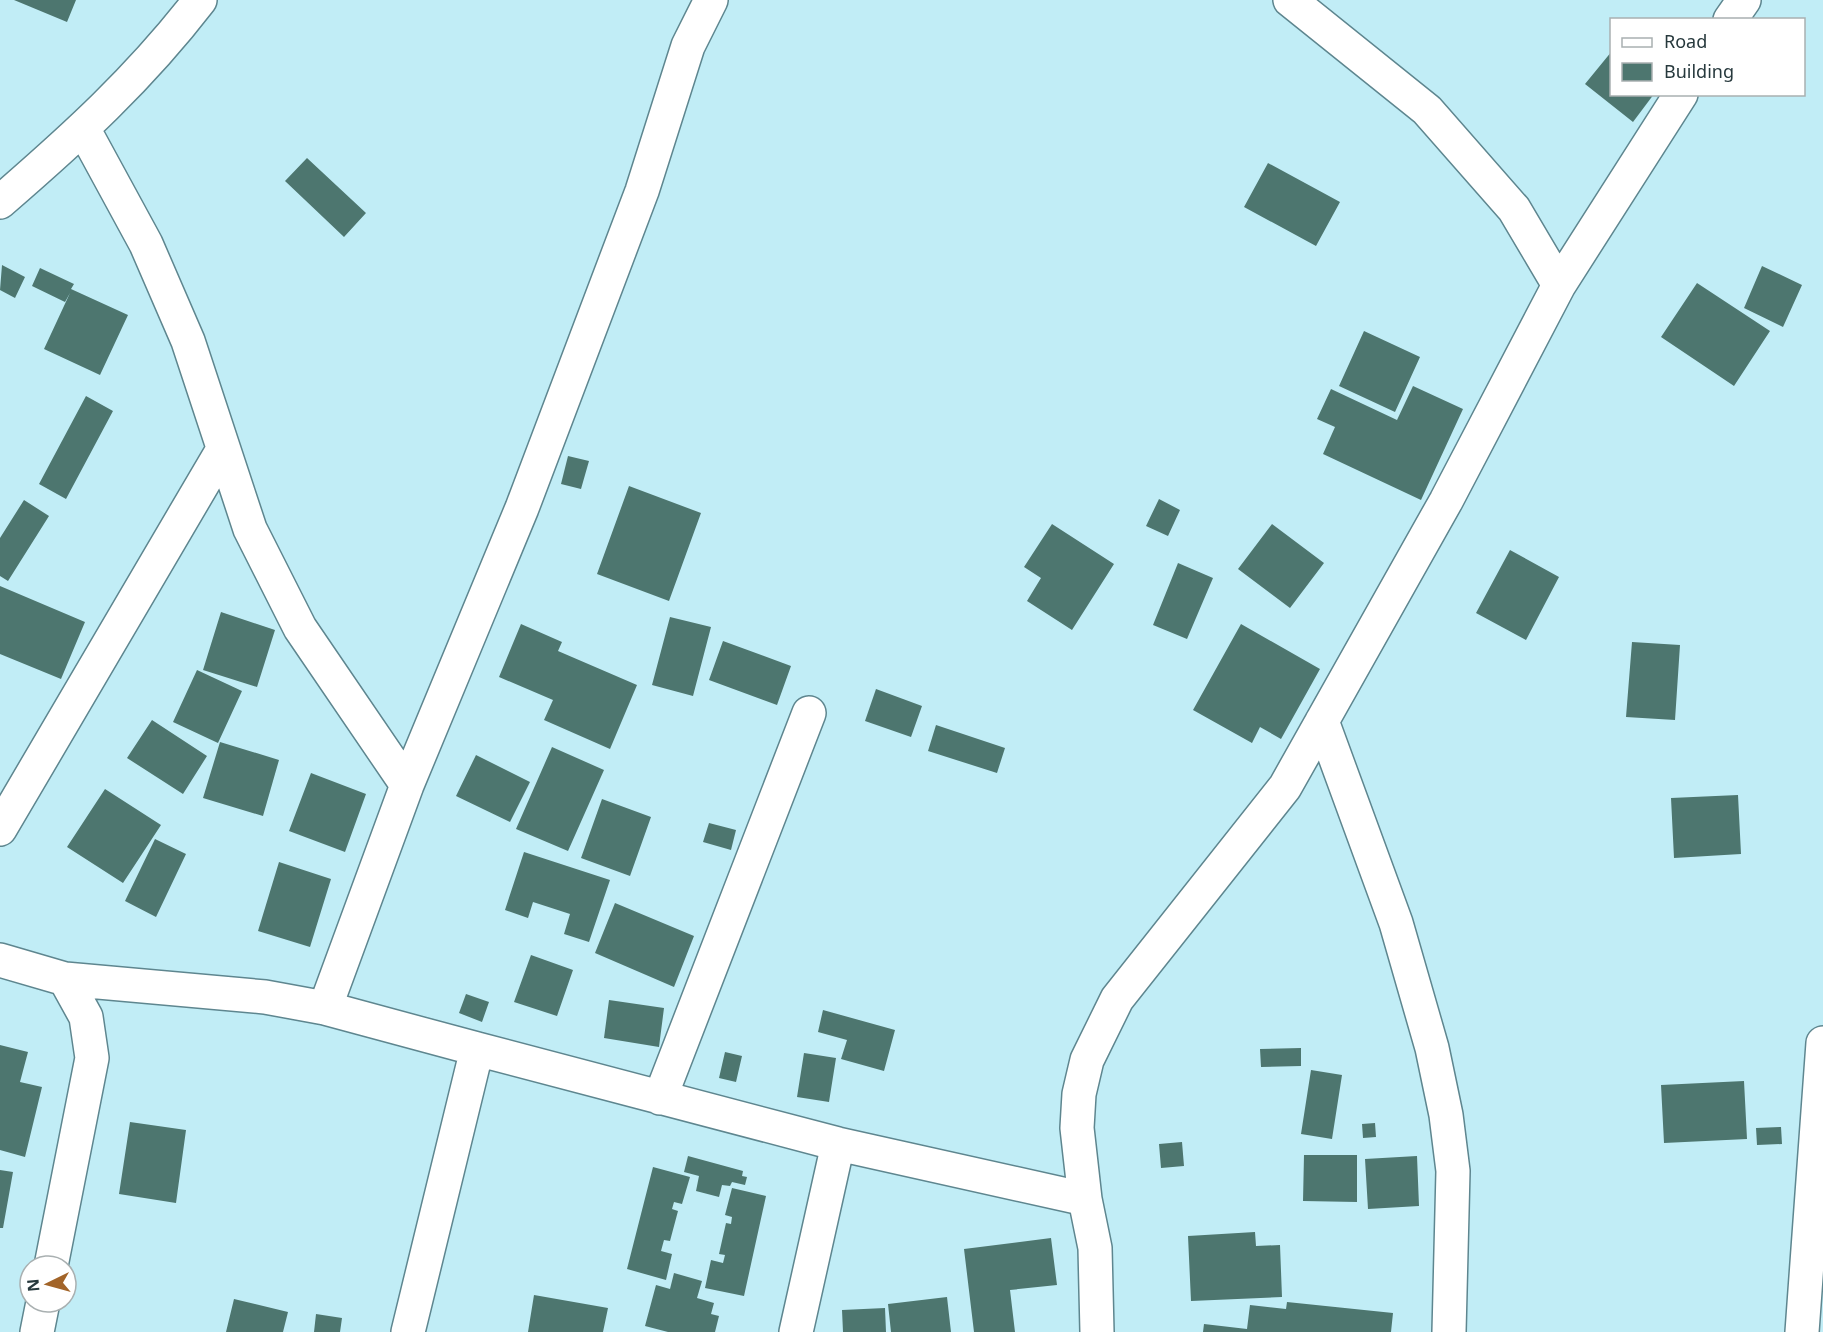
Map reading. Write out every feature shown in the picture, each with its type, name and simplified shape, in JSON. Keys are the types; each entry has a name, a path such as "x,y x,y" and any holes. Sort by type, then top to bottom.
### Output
{"street":[{"path":"0,202 84,130 168,41 200,0"},
{"path":"325,1008 407,785 522,508 642,191 688,46 711,0"},
{"path":"1290,0 1427,110 1514,209 1559,285"},
{"path":"1731,18 1744,0"},
{"path":"1097,1332 1095,1248 1085,1199 1077,1128 1079,1094 1087,1060 1117,999 1285,787 1446,501 1559,285 1680,96"},
{"path":"84,130 146,244 188,341 222,451 250,529 300,628 407,785"},
{"path":"0,829 222,451"},
{"path":"660,1098 809,713"},
{"path":"1322,722 1396,923 1432,1048 1446,1115 1454,1171 1449,1332"},
{"path":"0,960 65,979 194,989 325,1008 838,1144 1085,1199"},
{"path":"53,1254 92,1058 86,1017 65,979"},
{"path":"1802,1332 1823,1043"},
{"path":"408,1332 477,1049"},
{"path":"796,1332 838,1144"},
{"path":"38,1332 42,1314"}],"building":[{"path":"14,0 76,0 67,22"},
{"path":"1610,53 1610,96 1652,96 1633,122 1585,84"},
{"path":"307,158 366,213 344,237 285,181"},
{"path":"1268,163 1340,202 1316,246 1244,207"},
{"path":"2,265 25,277 15,298 0,290"},
{"path":"1762,266 1802,285 1783,327 1744,308"},
{"path":"40,268 74,284 71,289 128,315 100,375 44,349 70,293 65,302 32,286"},
{"path":"1697,283 1770,331 1734,386 1661,337"},
{"path":"1364,331 1420,357 1395,412 1339,386"},
{"path":"1413,386 1463,409 1421,500 1323,454 1335,427 1317,419 1331,389 1397,420"},
{"path":"86,396 113,411 66,499 39,484"},
{"path":"568,456 589,461 581,489 561,484"},
{"path":"629,486 701,513 669,601 597,574"},
{"path":"1159,499 1180,510 1168,536 1146,526"},
{"path":"24,500 49,516 8,581 0,576 0,538"},
{"path":"1052,524 1114,564 1072,630 1027,601 1041,578 1024,567"},
{"path":"1272,524 1324,563 1290,608 1238,569"},
{"path":"1510,550 1559,577 1526,640 1476,613"},
{"path":"1178,563 1213,578 1187,639 1153,625"},
{"path":"0,586 85,622 61,679 0,654"},
{"path":"221,612 275,630 257,687 203,670"},
{"path":"670,617 711,627 693,696 652,685"},
{"path":"521,624 562,642 558,651 637,685 610,749 544,720 553,700 499,677"},
{"path":"1241,624 1320,669 1281,739 1260,727 1252,743 1193,710"},
{"path":"723,641 791,666 777,705 709,680"},
{"path":"1632,642 1680,645 1675,720 1626,717"},
{"path":"197,670 242,691 218,743 173,722"},
{"path":"876,689 922,706 911,737 865,721"},
{"path":"152,720 207,756 183,794 127,758"},
{"path":"936,725 1005,748 997,773 928,751"},
{"path":"220,742 279,760 263,816 203,798"},
{"path":"552,747 604,770 568,851 516,829"},
{"path":"476,755 530,782 510,822 456,796"},
{"path":"311,773 366,794 345,852 289,831"},
{"path":"105,789 161,825 123,883 67,847"},
{"path":"1738,795 1741,854 1674,858 1671,798"},
{"path":"602,799 651,817 630,876 581,858"},
{"path":"709,823 736,830 731,850 703,842"},
{"path":"155,839 186,854 156,917 125,901"},
{"path":"524,852 610,880 589,942 564,934 570,914 533,902 528,918 505,910"},
{"path":"279,862 331,879 310,947 258,931"},
{"path":"615,903 694,936 674,987 595,953"},
{"path":"531,955 573,970 557,1016 514,1002"},
{"path":"466,994 489,1002 482,1022 459,1013"},
{"path":"609,1000 664,1008 659,1047 604,1038"},
{"path":"823,1010 895,1030 884,1071 841,1059 847,1040 818,1032"},
{"path":"0,1045 28,1052 20,1082 42,1087 25,1157 0,1150"},
{"path":"1301,1048 1301,1066 1261,1067 1260,1049"},
{"path":"725,1052 742,1056 736,1082 719,1078"},
{"path":"804,1053 836,1058 829,1102 797,1097"},
{"path":"1311,1070 1342,1075 1332,1139 1301,1134"},
{"path":"1744,1081 1747,1139 1664,1143 1661,1085"},
{"path":"130,1122 186,1130 176,1203 119,1194"},
{"path":"1375,1123 1376,1137 1363,1138 1362,1124"},
{"path":"1781,1127 1782,1144 1757,1145 1756,1128"},
{"path":"1182,1142 1184,1166 1161,1168 1159,1144"},
{"path":"1304,1155 1357,1155 1357,1202 1303,1201"},
{"path":"688,1156 743,1171 742,1176 747,1177 745,1185 732,1182 730,1186 722,1185 719,1197 696,1191 699,1176 684,1172"},
{"path":"1417,1156 1419,1206 1368,1209 1365,1159"},
{"path":"653,1167 690,1177 682,1204 674,1202 672,1209 678,1211 670,1241 664,1240 661,1251 672,1254 666,1280 627,1269"},
{"path":"0,1170 13,1172 3,1228 0,1228"},
{"path":"732,1188 766,1196 744,1296 705,1288 711,1260 723,1263 725,1255 719,1254 726,1223 731,1224 732,1217 725,1215"},
{"path":"1255,1232 1256,1246 1280,1245 1282,1297 1191,1301 1188,1236"},
{"path":"1051,1238 1057,1285 1010,1290 1015,1332 974,1332 964,1249"},
{"path":"674,1273 702,1281 697,1298 714,1303 711,1314 719,1316 715,1332 668,1332 645,1326 656,1285 670,1289"},
{"path":"534,1295 608,1308 603,1332 528,1332"},
{"path":"947,1297 951,1332 891,1332 888,1304"},
{"path":"234,1299 288,1312 283,1332 226,1332"},
{"path":"1287,1302 1393,1313 1391,1332 1203,1332 1204,1324 1247,1329 1250,1305 1286,1309"},
{"path":"885,1308 886,1332 843,1332 842,1310"},
{"path":"316,1314 342,1318 340,1332 314,1332"}]}
